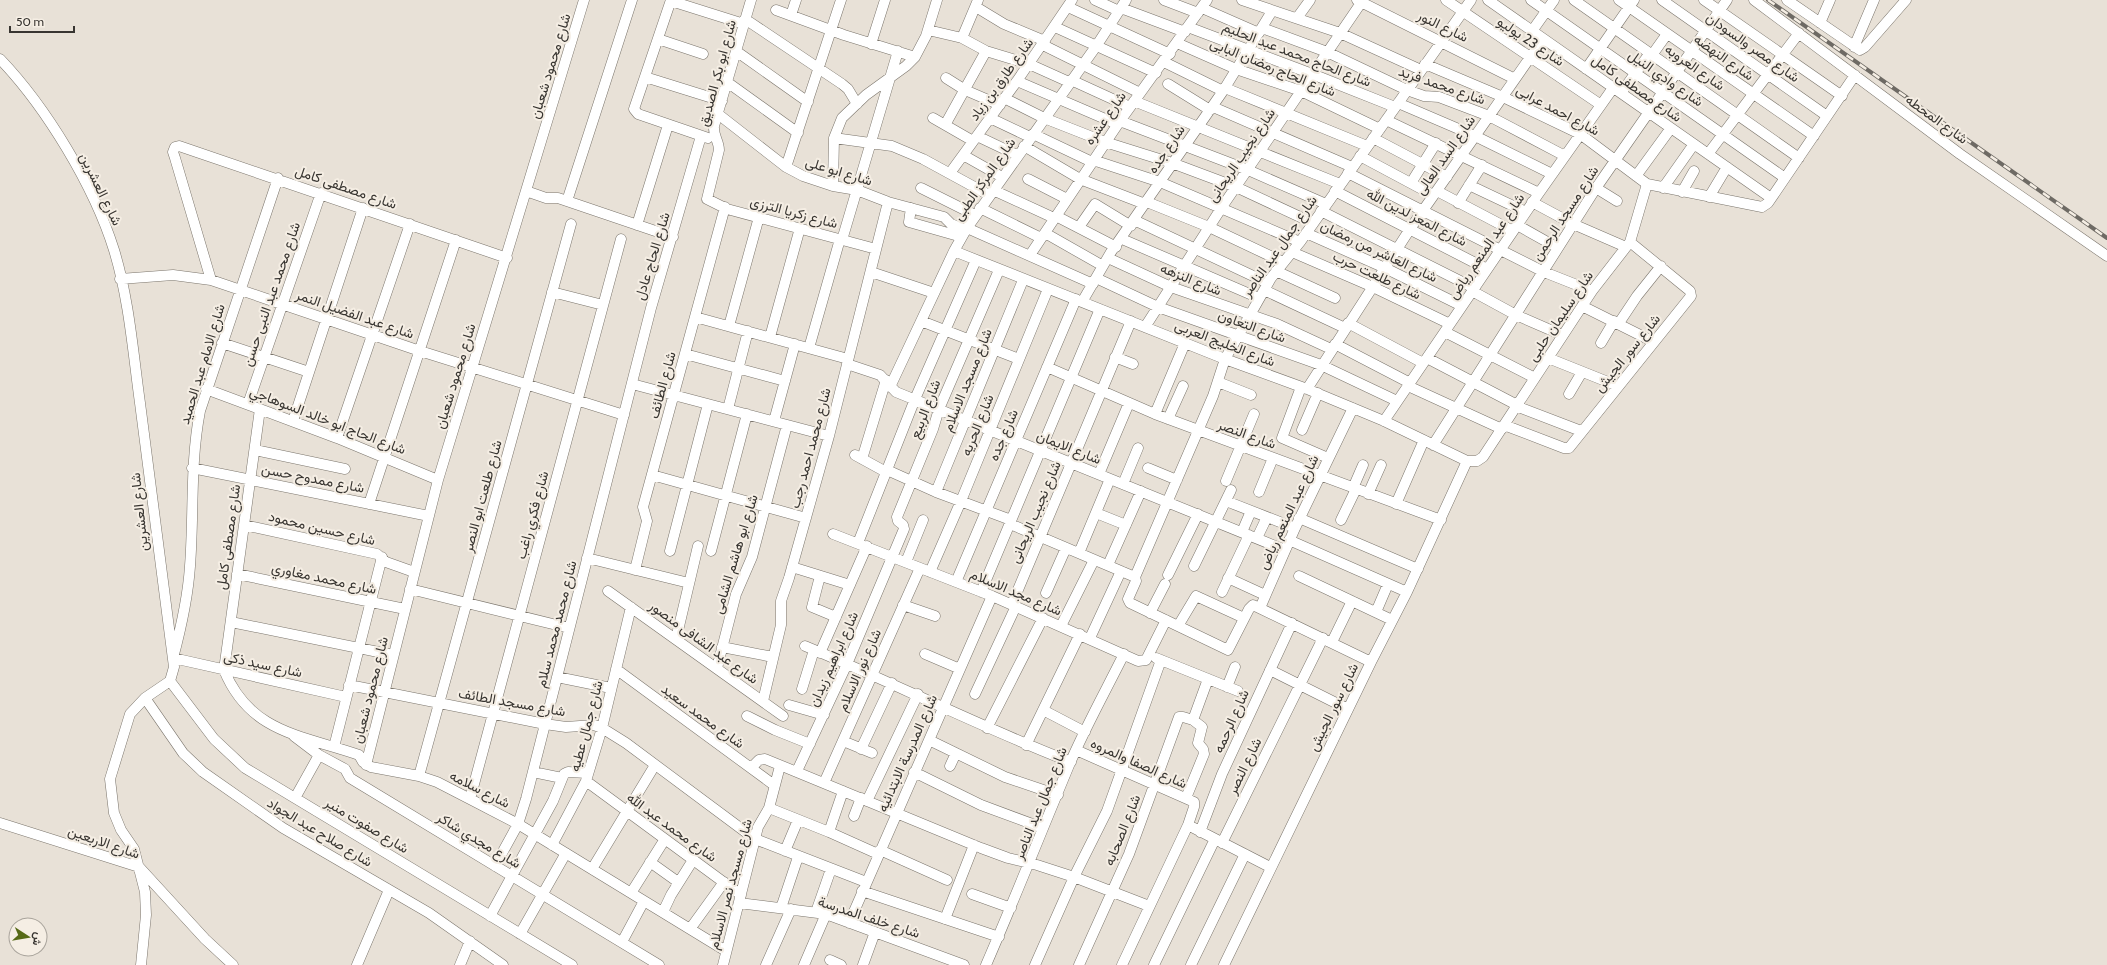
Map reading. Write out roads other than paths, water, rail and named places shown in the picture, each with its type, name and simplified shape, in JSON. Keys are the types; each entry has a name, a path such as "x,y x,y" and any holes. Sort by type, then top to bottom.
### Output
{"street":[{"name":"شارع محمود شعبان","path":"366,765 438,480 471,368 507,258 584,0"},
{"path":"567,201 632,0"},
{"path":"718,142 635,112 635,106 671,0 745,22 820,69 848,89 857,104"},
{"name":"شارع ابو بكر الصديق","path":"707,199 720,150 714,133 718,114 751,0"},
{"path":"791,15 796,0"},
{"path":"786,167 820,69 841,0"},
{"path":"871,44 885,0"},
{"path":"833,186 834,138 842,118 890,76 906,66 915,57 928,30 936,0"},
{"name":"شارع الحاج محمد عبد الحليم","path":"1094,0 1122,6 1187,30 1248,50 1396,105 1475,136 1552,174"},
{"name":"شارع محمد فريد","path":"1164,0 1202,7 1260,30 1327,52 1407,90 1424,96 1439,98 1489,116 1565,156"},
{"name":"شارع احمد عرابى","path":"1242,0 1263,4 1272,11 1340,33 1423,67 1503,97 1580,134 1647,184 1709,197 1768,202"},
{"path":"1297,18 1310,0"},
{"name":"شارع 23 يوليو","path":"1446,0 1601,105"},
{"name":"شارع جمال عبد الناصر","path":"1150,613 1128,602 1128,597 1136,581 1135,577 1218,382 1225,359 1237,336 1276,271 1300,242 1471,0"},
{"name":"شارع مصطفى كامل","path":"1488,0 1727,167 1768,202"},
{"name":"شارع وادي النيل","path":"1531,0 1785,178"},
{"path":"1532,31 1554,0"},
{"name":"شارع العروبه","path":"1574,0 1799,158"},
{"name":"شارع النهضه","path":"1619,0 1632,4 1667,34 1814,136"},
{"name":"شارع مصر والسودان","path":"1662,0 1828,116"},
{"path":"1704,0 1842,96"},
{"name":"شارع مسجد الرحمن","path":"1396,504 1428,442 1456,409 1596,188 1726,0"},
{"name":"شارع المحطه","path":"1754,0 1960,154 2107,256"},
{"path":"1787,0 1854,47 1863,49 1906,0"},
{"path":"1820,23 1830,0"},
{"path":"1854,47 1874,0"},
{"name":"شارع نجيب الريحانى","path":"1145,327 1209,227 1360,1"},
{"name":"شارع النور","path":"1360,1 1515,79"},
{"path":"1070,3 1224,89 1370,142 1423,164 1447,177"},
{"name":"شارع طارق بن زياد","path":"950,173 1044,43 1070,3"},
{"path":"962,38 977,4 1004,24 1140,93"},
{"path":"1586,69 1632,4"},
{"name":"شارع المركز الطبى","path":"887,471 858,457 888,384 921,321 954,251 991,192 1097,45 1122,6"},
{"name":"شارع عشره","path":"1030,255 1105,142 1167,58 1202,7"},
{"path":"776,10 871,44 915,57"},
{"name":"شارع جده","path":"956,582 1015,440 1047,367 1079,301 1224,89 1272,11"},
{"path":"1055,27 1156,73"},
{"name":"شارع المعز لدين الله","path":"928,30 962,38 986,51 1029,64 1132,104 1198,126 1260,151 1337,188 1410,229 1487,269"},
{"path":"1708,154 1799,33"},
{"name":"شارع عبد المنعم رياض","path":"1384,421 1532,202 1601,105 1635,73 1667,34"},
{"path":"658,39 703,54"},
{"name":"شارع السد العالى","path":"1328,458 1282,438 1304,388 1373,287 1410,229 1544,39"},
{"name":"شارع الحاج رمضان البابى","path":"1177,43 1236,69 1301,91 1380,128"},
{"path":"736,51 808,102"},
{"path":"809,348 898,51"},
{"path":"945,125 986,51"},
{"name":"شارع العشرين","path":"0,59 39,105 63,142 101,215 114,251 130,326 159,561 173,658 174,667 170,682"},
{"path":"1768,202 1855,75"},
{"path":"645,77 722,101"},
{"path":"946,78 965,90 1002,102 1105,142 1172,163 1236,188 1313,223"},
{"path":"1017,81 1057,99 1248,170 1324,207 1397,249 1473,289 1516,315 1562,335"},
{"path":"728,82 798,133"},
{"path":"1168,84 1211,108 1273,133 1350,170 1423,211 1544,272 1592,291"},
{"name":"شارع ابو على","path":"718,114 786,167 802,176 833,186 857,190 888,202 944,217 951,224 965,232"},
{"path":"933,118 945,125 1017,155"},
{"name":"شارع العاشر من رمضان","path":"990,118 1092,161 1160,182 1300,242"},
{"path":"1386,120 1482,164 1539,193"},
{"path":"637,224 668,125"},
{"path":"1636,176 1670,128"},
{"name":"شارع الحاج عادل","path":"632,384 651,308 673,237 701,136"},
{"path":"834,138 892,146 923,159 991,192 1119,243 1184,266 1264,290 1347,325 1472,383 1516,406 1581,431"},
{"path":"1411,183 1436,143"},
{"path":"1663,188 1694,144"},
{"name":"شارع مصطفى كامل","path":"211,280 175,158 175,147 184,146 507,258"},
{"path":"1024,146 1080,179 1209,227 1283,262"},
{"path":"963,154 1002,177"},
{"path":"1360,156 1411,183 1458,202 1558,248"},
{"path":"1458,202 1482,164"},
{"path":"1709,197 1727,167"},
{"path":"1682,192 1694,171"},
{"name":"شارع الامام عبد الحميد","path":"173,658 188,591 192,468 195,439 206,390 278,178"},
{"path":"1028,179 1067,199"},
{"name":"شارع سليمان حلبى","path":"1467,461 1477,461 1483,457 1592,291 1628,245 1647,184"},
{"path":"1469,185 1526,212"},
{"name":"شارع النزهه","path":"921,188 1043,235 1106,262 1171,287 1277,324 1333,347 1456,409 1503,427"},
{"path":"1596,188 1617,201"},
{"path":"526,191 546,198 567,201 673,237"},
{"name":"شارع محمد عبد النبى حسن","path":"248,404 321,193"},
{"name":"شارع زكريا الترزى","path":"707,199 725,207 876,249"},
{"name":"شارع محمد احمد رجب","path":"763,701 782,617 781,601 829,436 888,202"},
{"path":"1532,202 1573,224 1628,245 1661,266 1601,343"},
{"path":"1079,227 1095,204 1133,223 1196,248 1264,290"},
{"name":"شارع الطائف","path":"635,570 647,521 643,507 725,207"},
{"path":"293,421 363,208"},
{"path":"911,208 909,222 965,232"},
{"path":"729,326 759,217"},
{"path":"338,438 410,224"},
{"name":"شارع طلعت ابو النصر","path":"419,776 571,224"},
{"path":"770,337 800,228"},
{"name":"شارع التعاون","path":"965,232 1030,255 1158,307 1321,365 1397,402"},
{"name":"شارع العاشر من رمضان","path":"1306,233 1385,268 1462,306"},
{"name":"شارع فكري راغب","path":"470,799 621,239"},
{"path":"369,504 456,240"},
{"name":"شارع الخليج العربى","path":"954,251 1225,359 1318,393 1384,421 1467,461"},
{"name":"شارع طلعت حرب","path":"1292,252 1373,287 1447,328 1490,356 1535,378"},
{"path":"802,689 813,650 836,617 850,585 862,544 887,471 915,399 976,260"},
{"name":"شارع سور الجيش","path":"1503,427 1567,449 1570,447 1581,431 1691,296 1690,291 1661,266"},
{"name":"شارع الربيع","path":"893,557 904,529 897,517 933,429 938,409 999,270"},
{"path":"1276,271 1335,298"},
{"path":"871,272 934,293"},
{"name":"شارع عبد الفضيل النمر","path":"120,279 173,275 193,276 211,280 471,368 577,402 624,415"},
{"name":"شارع مسجد الاسلام","path":"936,492 1024,280"},
{"name":"شارع الحريه","path":"930,572 991,430 1048,289"},
{"path":"552,292 603,305"},
{"path":"1582,306 1654,342"},
{"path":"981,592 1100,309"},
{"name":"شارع الايمان","path":"695,317 796,344 848,362 880,375 888,384 915,399 938,409 1285,550"},
{"path":"921,321 1019,359"},
{"name":"شارع نجيب الريحانى","path":"975,694 1014,605 1040,536 1100,391 1131,321"},
{"path":"728,410 748,331"},
{"path":"222,343 309,372"},
{"path":"1155,414 1185,343"},
{"path":"774,421 796,344"},
{"path":"685,354 785,381"},
{"path":"1115,357 1132,364"},
{"path":"1548,358 1618,386"},
{"name":"شارع النصر","path":"1047,367 1155,414 1441,520"},
{"path":"1569,394 1582,372"},
{"path":"1218,382 1251,395"},
{"path":"632,384 829,436"},
{"name":"شارع محمد محمد سلام","path":"495,866 518,824 533,772 632,384"},
{"path":"1168,419 1183,386"},
{"name":"شارع الحاج ابو خالد السوهاجي","path":"206,390 338,438 438,480"},
{"path":"1302,430 1318,393"},
{"path":"1099,474 1129,403"},
{"path":"670,551 708,404"},
{"name":"شارع عبد المنعم رياض","path":"1260,608 1299,518 1353,408"},
{"name":"شارع مصطفى كامل","path":"224,670 260,409"},
{"path":"711,550 748,414"},
{"path":"1194,566 1217,522 1226,501 1229,485 1241,446 1254,414"},
{"name":"شارع ابو هاشم الشامى","path":"717,668 736,594 749,566 788,425"},
{"path":"1123,484 1138,448"},
{"path":"255,450 345,469"},
{"path":"1259,492 1273,458"},
{"name":"شارع سور الجيش","path":"1224,965 1270,867 1407,592 1467,461"},
{"path":"1341,520 1363,465"},
{"path":"1368,494 1381,465"},
{"name":"شارع ممدوح حسن","path":"192,468 429,516"},
{"path":"1148,468 1177,480"},
{"path":"887,471 936,492 986,510 1066,548 1135,577"},
{"path":"652,475 806,518"},
{"path":"1079,553 1110,479"},
{"path":"1108,565 1141,491"},
{"path":"1226,501 1295,528"},
{"path":"1249,535 1252,511"},
{"path":"1096,513 1126,525"},
{"path":"1198,514 1150,613 1228,650 1250,606 1260,608 1371,662"},
{"path":"1222,592 1249,535 1266,517"},
{"path":"1299,518 1418,568"},
{"path":"906,562 923,520"},
{"name":"شارع حسين محمود","path":"244,525 377,554 386,562 414,572"},
{"name":"شارع مجد الاسلام","path":"833,534 862,544 1014,605 1141,661 1146,660 1149,655"},
{"path":"1289,540 1407,592"},
{"path":"676,639 698,546"},
{"path":"1046,593 1066,548"},
{"name":"شارع ابراهيم زيدان","path":"797,771 847,664 893,557"},
{"path":"334,747 382,558"},
{"path":"587,558 689,583"},
{"path":"1061,626 1094,560"},
{"path":"792,567 850,585"},
{"name":"شارع نور الاسلام","path":"824,783 920,568"},
{"path":"1090,638 1121,571"},
{"name":"شارع محمد مغاوري","path":"238,574 405,609"},
{"path":"820,576 812,607 836,617"},
{"path":"1299,576 1392,620"},
{"path":"1228,578 1265,595"},
{"path":"1376,612 1388,584"},
{"path":"410,589 569,628"},
{"name":"شارع عبد الشافى منصور","path":"608,591 783,716"},
{"name":"شارع المدرسة الابتدائيه","path":"849,923 992,596"},
{"path":"1178,626 1196,596 1244,618"},
{"name":"شارع النصر","path":"1154,965 1299,684 1352,601"},
{"path":"903,605 935,616"},
{"name":"شارع جمال عطيه","path":"552,845 587,777 602,728 631,607"},
{"path":"987,728 1043,618"},
{"path":"1166,620 1149,655 1238,691"},
{"path":"231,622 393,655"},
{"name":"شارع الرحمه","path":"1200,832 1222,774 1292,623"},
{"path":"1026,745 1080,634"},
{"path":"722,647 773,657"},
{"path":"813,650 918,694 987,728 1026,745 1071,762"},
{"path":"925,654 960,669"},
{"name":"شارع جمال عبد الناصر","path":"986,965 1030,863 1076,750 1124,654"},
{"name":"شارع سيد ذكى","path":"173,658 346,697"},
{"path":"1035,965 1074,877 1107,811 1161,660"},
{"path":"1227,687 1236,667"},
{"name":"شارع محمد سعيد","path":"616,669 774,785"},
{"name":"شارع سلامه","path":"224,670 232,688 254,715 270,725 291,734 359,755 366,765 419,776 437,782 518,824 726,951"},
{"path":"1270,670 1348,709"},
{"path":"557,677 611,688"},
{"path":"1186,798 1204,751 1198,743 1202,727 1193,720 1208,679"},
{"path":"141,965 146,915 145,892 134,850 114,813 110,779 128,719 144,698 170,682"},
{"name":"شارع صفوت منير","path":"170,682 214,739 228,754 245,768 572,965"},
{"path":"861,749 892,683"},
{"name":"شارع مسجد الطائف","path":"349,686 545,724 566,727 589,725 602,728 626,743 755,839"},
{"path":"854,816 864,800 918,694"},
{"name":"شارع صلاح عبد الجواد","path":"144,698 184,753 203,772 283,828 428,913 503,965"},
{"path":"789,705 824,715"},
{"path":"1043,710 1086,732"},
{"path":"747,716 775,730 810,744"},
{"name":"شارع الصحابه","path":"1083,964 1155,784 1179,717 1183,716 1193,720"},
{"name":"شارع مجدي شاكر","path":"291,734 319,755 345,770 350,778 659,965"},
{"path":"929,740 1005,777 1058,795"},
{"path":"843,741 872,754"},
{"name":"شارع الصفا والمروه","path":"1076,750 1123,769 1186,798 1195,804 1188,826"},
{"path":"950,766 956,753"},
{"path":"295,798 319,755"},
{"path":"751,768 761,759 797,771 974,845 1008,858 1030,863 1074,877 1149,906"},
{"path":"592,869 655,765"},
{"name":"شارع مسجد نصر الاسلام","path":"723,965 755,839 761,820 769,808 780,766"},
{"path":"533,772 562,778"},
{"path":"490,916 556,796 562,778 568,772 587,777"},
{"path":"914,772 981,805 1043,828"},
{"name":"شارع محمد عبد الله","path":"587,777 626,811 724,882 740,899"},
{"path":"829,832 843,791"},
{"path":"769,808 947,880"},
{"path":"786,852 798,820"},
{"name":"شارع الاربعين","path":"0,823 139,867 205,939 233,965"},
{"path":"1122,965 1188,826 1270,867"},
{"path":"631,893 665,839"},
{"path":"755,839 831,869 864,887 946,919 998,937"},
{"path":"946,919 974,845"},
{"path":"520,934 566,853"},
{"path":"1190,965 1245,854"},
{"path":"766,965 786,909 798,857"},
{"path":"663,912 678,882 693,860"},
{"path":"650,862 678,882"},
{"path":"804,965 821,913 831,869"},
{"path":"690,929 724,882"},
{"path":"357,965 389,890"},
{"path":"972,894 1011,908"},
{"name":"شارع خلف المدرسة","path":"740,899 786,909 821,913 964,965"},
{"path":"622,942 644,901"},
{"path":"864,965 875,932"},
{"path":"460,965 470,941"},
{"path":"830,960 841,965"}],"railway":[{"path":"1768,0 2107,238"}]}
